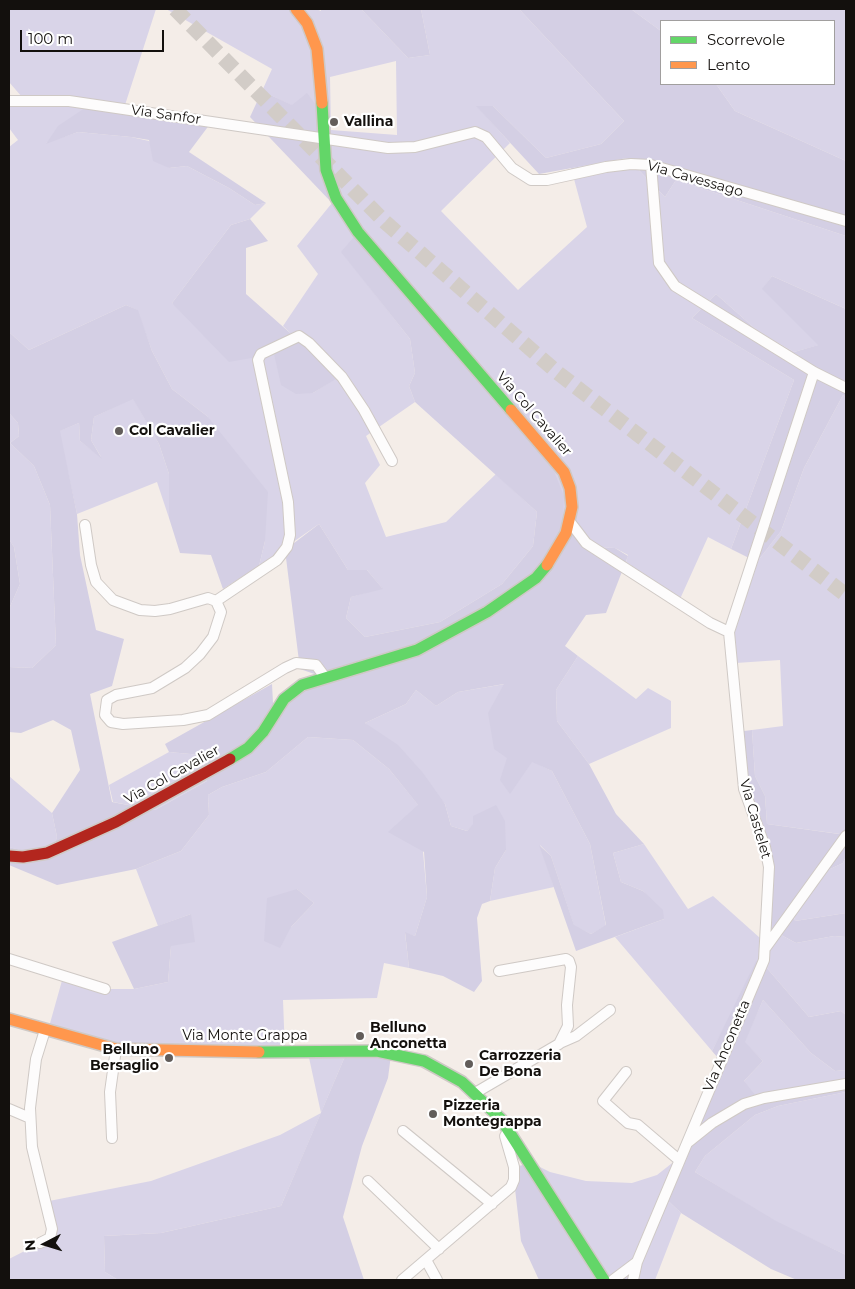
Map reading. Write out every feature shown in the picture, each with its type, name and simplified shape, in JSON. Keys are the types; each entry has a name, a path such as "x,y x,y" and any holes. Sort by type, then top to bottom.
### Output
{"main road":[{"name":"Via Col Cavalier","path":"9,856 39,855 64,848 179,790 248,748 263,732 290,694 302,685 417,650 487,612 528,585 544,571 562,542 570,522 572,507 570,488 559,465 347,217 336,198 326,170 321,77 317,49 307,23 296,9"},
{"name":"Via Monte Grappa","path":"9,1019 116,1049 386,1052 415,1058 439,1068 475,1093 509,1130 604,1280"}],"street":[{"name":"Via Sanfor","path":"9,101 69,101 324,137"},
{"name":"Via Cavessago","path":"324,137 377,147 401,148 430,144 475,132 486,137 512,168 531,180 547,180 614,166 651,165 846,221"},
{"path":"651,165 659,263 675,286 814,372 846,388"},
{"path":"216,602 277,560 287,547 290,534 288,502 258,360 261,354 299,336 309,342 342,377 364,410 392,461"},
{"name":"Via Castelet","path":"766,948 768,857 744,789 739,713 730,654 729,632 814,372"},
{"path":"570,522 586,543 710,623 729,632"},
{"path":"85,525 90,566 96,582 113,600 131,607 147,610 170,609 205,598 216,602 221,612 219,623 200,654 185,668 160,685 110,697 104,704 107,719 122,724 183,720 208,716 296,663 316,665 325,677"},
{"path":"766,948 846,836"},
{"name":"Via Anconetta","path":"633,1280 637,1262 764,960 766,948"},
{"path":"9,959 105,989"},
{"path":"499,971 566,959 569,961 571,967 567,1005 568,1026 559,1044"},
{"path":"475,1093 576,1036 610,1010"},
{"path":"40,1243 50,1238 52,1230 32,1147 30,1118 32,1085 45,1030"},
{"path":"112,1138 110,1092 116,1049"},
{"path":"626,1072 603,1102 628,1123 638,1125 680,1160"},
{"path":"687,1143 717,1120 744,1104 764,1098 846,1084"},
{"path":"9,1109 30,1118"},
{"path":"402,1280 508,1191 514,1180 514,1167 505,1136 509,1130"},
{"path":"403,1131 492,1204"},
{"path":"368,1181 439,1249"},
{"path":"426,1260 437,1280"},
{"path":"613,1280 637,1262"}],"shaded area":[{"path":"9,9 156,9 125,105 46,143 78,132 131,137 149,141 169,168 187,166 229,188 255,205 266,203 250,219 231,225 172,303 274,354 313,393 336,378 283,326 318,274 297,246 332,203 293,106 262,91 272,69 166,9 316,9 321,11 321,9 361,9 408,58 430,55 421,9 519,9 624,121 601,144 546,158 493,106 477,106 510,143 441,211 518,290 587,227 571,168 627,158 665,197 676,180 846,236 846,309 772,276 763,289 819,345 794,352 760,333 716,294 692,318 794,380 731,549 708,537 680,599 626,562 628,555 615,548 582,547 563,519 342,252 410,339 415,373 409,386 415,402 366,436 380,465 365,483 386,537 446,522 496,474 537,512 533,546 502,584 440,622 365,637 346,618 351,597 382,588 367,570 348,570 319,524 259,566 265,541 207,416 172,389 152,351 137,310 126,305 29,350 9,332 9,147 18,140 9,128 9,98 22,97 9,82","holes":["396,61 397,135 331,130 330,77"]},
{"path":"361,9 421,9 430,55 408,58"},
{"path":"519,9 631,9 660,30 660,85 717,85 735,111 846,161 846,236 676,180 665,197 627,158 539,174 476,106 493,106 546,158 601,144 624,121"},
{"path":"631,9 846,9 846,161 735,111 717,85 835,85 835,20 660,20 660,30"},
{"path":"262,91 292,105 307,93 316,105 332,203 250,117"},
{"path":"85,108 213,120 189,152 266,203 255,205 229,188 187,166 169,168 153,161 149,140 78,132 46,144 58,126"},
{"path":"250,219 268,241 246,248 246,294 306,347 336,379 313,393 296,394 281,385 274,354 229,362 172,303 231,225"},
{"path":"354,237 554,471 564,496 563,519 582,547 615,548 628,556 606,613 586,615 565,646 578,656 556,690 557,721 589,764 616,814 644,844 613,853 621,882 643,891 663,910 664,919 576,951 539,845 551,856 574,925 591,934 606,925 590,844 552,771 532,762 510,794 500,780 507,758 494,749 488,713 504,684 458,692 436,706 416,690 406,704 365,723 398,745 423,773 445,804 451,826 467,831 473,824 473,816 496,805 505,821 506,850 495,868 490,901 482,904 477,918 482,981 474,992 443,976 409,968 405,932 415,936 427,897 424,852 388,832 418,805 389,769 353,740 308,737 266,772 222,787 208,795 209,815 181,851 136,869 57,885 9,865 9,847 50,858 57,837 52,813 80,770 71,730 53,720 21,733 9,732 9,667 32,668 56,645 50,505 34,466 10,443 19,436 18,423 9,413 9,332 29,350 126,305 138,310 152,351 172,389 207,416 268,492 265,541 259,566 223,589 211,555 180,553 169,518 169,474 159,444 133,399 94,417 91,440 102,459 80,441 79,423 60,431 77,514 80,555 96,630 124,639 112,686 90,694 112,802 155,810 207,781 201,755 169,752 165,744 272,684 273,703 332,680 300,669 285,550 319,524 348,570 367,570 383,589 351,597 346,618 365,637 440,622 502,584 533,546 537,512 415,402 409,386 415,373 410,339 341,252"},
{"path":"772,276 846,309 846,397 843,395 804,468 781,531 757,562 731,549 794,380 692,318 716,294 760,333 794,352 818,345 762,289"},
{"path":"843,395 846,397 846,827 840,834 767,824 765,796 755,776 752,730 783,726 780,660 736,663 734,632 757,562 781,531 804,468"},
{"path":"133,398 159,444 169,474 169,518 157,482 77,514 59,431 79,423 80,441 101,457 91,440 94,417"},
{"path":"9,413 18,423 19,436 10,443 34,466 50,505 56,645 32,668 9,667 9,609 20,584 14,547 9,539"},
{"path":"9,539 14,547 20,584 9,609"},
{"path":"578,656 636,699 648,688 671,701 671,728 589,764 557,721 556,690"},
{"path":"505,684 532,761 552,771 590,844 606,926 591,934 574,926 551,856 540,845 554,887 490,901 495,868 506,850 474,824 467,831 451,826 445,804 365,723 406,704 416,690 436,706 458,692"},
{"path":"752,730 755,776 765,796 767,824 839,834 846,827 846,856 843,863 813,877 792,910 795,921 846,913 846,937 834,936 796,943 770,929 770,890 745,768 744,731"},
{"path":"308,737 353,740 389,769 419,806 427,897 415,936 405,933 409,968 384,963 377,998 283,1000 285,1053 150,1054 47,1034 63,977 105,989 134,989 168,982 171,946 191,914 158,926 136,869 181,851 209,815 208,795 222,787 266,772","holes":["297,889 314,903 291,927"]},
{"path":"169,752 201,755 207,781 155,810 113,802 109,785"},
{"path":"9,776 52,813 57,837 50,859 9,847"},
{"path":"644,844 688,909 713,896 760,938 770,929 796,943 834,936 846,937 846,1015 841,1011 809,1017 766,967 724,1028 712,1051 615,937 664,919 643,891 621,882 613,853"},
{"path":"846,856 846,913 795,921 792,910 813,877 843,863"},
{"path":"297,889 314,903 291,927 280,948 264,941 267,898"},
{"path":"191,914 195,942 171,946 168,982 134,989 112,942"},
{"path":"756,961 766,967 809,1017 841,1011 846,1015 846,1070 835,1071 811,1053 763,1000 745,1042 763,1061 744,1081 755,1095 750,1107 846,1078 846,1092 778,1106 755,1115 705,1156 695,1172 776,1221 846,1255 846,1280 797,1280 771,1269 681,1213 662,1195 718,1058 712,1051"},
{"path":"763,1000 811,1053 835,1071 846,1070 846,1079 750,1107 744,1081 763,1061 744,1042"},
{"path":"308,1053 346,1054 321,1113"},
{"path":"346,1054 391,1055 388,1078 362,1146 343,1217 364,1280 118,1280 105,1272 104,1236 161,1233 281,1206"},
{"path":"846,1092 846,1255 776,1222 695,1172 705,1156 755,1115 778,1106"},
{"path":"321,1113 281,1206 161,1233 104,1236 105,1272 118,1280 9,1280 9,1259 50,1238 44,1202 151,1181 280,1135"},
{"path":"676,1160 662,1195 681,1213 655,1280 605,1280 532,1163 550,1172 586,1181 632,1183 657,1175"},
{"path":"532,1163 605,1280 539,1280 521,1241 514,1180 514,1167"}],"tunnel":[{"path":"175,9 385,222 558,373 846,595"}],"traffic: fast":[{"path":"322,103 326,170 336,198 358,232 511,410"},
{"path":"230,759 248,748 263,732 284,699 302,685 417,650 487,612 536,578 547,565"},
{"path":"259,1052 377,1051 424,1061 462,1082 501,1119 604,1280"}],"traffic: slow":[{"path":"296,9 307,23 317,49 322,103"},
{"path":"511,410 564,472 570,488 572,507 566,533 547,565"},
{"path":"9,1019 116,1049 259,1052"}],"traffic: jam":[{"path":"9,856 23,857 47,853 116,822 230,759"}],"place":[{"name":"Vallina","path":"334,122"},
{"name":"Col Cavalier","path":"119,431"},
{"name":"Belluno Anconetta","path":"360,1036"},
{"name":"Belluno Bersaglio","path":"169,1058"},
{"name":"Carrozzeria De Bona","path":"469,1064"},
{"name":"Pizzeria Montegrappa","path":"433,1114"}]}
